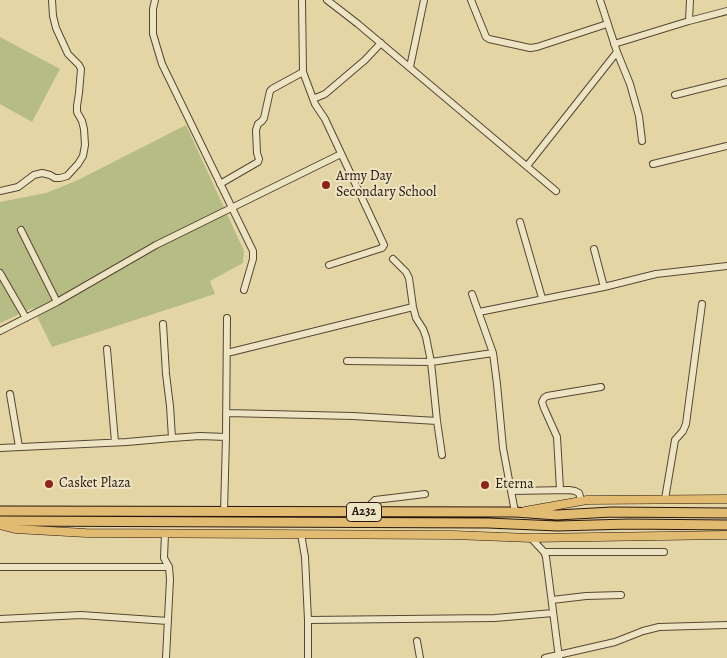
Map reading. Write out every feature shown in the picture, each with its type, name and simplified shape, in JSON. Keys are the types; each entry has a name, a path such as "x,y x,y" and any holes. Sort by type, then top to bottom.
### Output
{"highway":[{"name":"A232","path":"0,511 727,513"},
{"name":"A232","path":"0,521 488,523 558,526 629,524 727,525"}],"main road":[{"path":"515,512 581,500 727,499"},
{"path":"0,525 15,529 86,533 453,535 531,538 727,535"}],"street":[{"path":"0,191 18,187 34,175 42,173 55,178 67,176 83,156 85,146 84,129 82,120 77,112 80,69 79,65 68,54 56,28 52,0"},
{"path":"154,0 154,34 162,64 253,251 253,259 244,290"},
{"path":"302,0 303,72 313,99 325,119 384,245 382,248 329,265"},
{"path":"327,0 410,67 556,191"},
{"path":"410,67 424,0"},
{"path":"472,0 486,37 530,48 607,24"},
{"path":"600,0 614,44 630,84 639,116 642,141"},
{"path":"689,21 690,0"},
{"path":"614,44 727,11"},
{"path":"313,99 325,94 365,60 381,43"},
{"path":"527,166 617,52"},
{"path":"220,184 258,162 256,130 258,124 264,118 270,91 303,72"},
{"path":"675,95 727,82"},
{"path":"653,164 727,146"},
{"path":"0,331 57,302 156,245 341,154"},
{"path":"520,222 542,298"},
{"path":"21,230 57,302"},
{"path":"594,249 604,286"},
{"path":"393,258 409,278 416,318 426,338 431,362 442,455"},
{"path":"479,312 656,274 727,266"},
{"path":"0,273 26,318"},
{"path":"472,294 492,353 503,448 515,512"},
{"path":"665,499 675,440 686,424 702,304"},
{"path":"227,353 413,307"},
{"path":"224,512 228,318"},
{"path":"163,324 172,438"},
{"path":"107,349 115,442"},
{"path":"347,361 431,362 492,353"},
{"path":"560,489 557,437 542,402 547,396 601,387"},
{"path":"10,394 19,447"},
{"path":"226,413 354,416 437,421"},
{"path":"0,448 200,436 226,437"},
{"path":"511,491 560,489 579,493 581,500"},
{"path":"369,512 371,504 375,500 425,494"},
{"path":"165,533 164,558 169,568 166,658"},
{"path":"301,534 305,557 308,658"},
{"path":"531,538 544,552 546,557 559,657"},
{"path":"544,552 664,552"},
{"path":"0,567 169,568"},
{"path":"552,600 586,596 621,595"},
{"path":"308,620 495,618 553,614"},
{"path":"0,619 81,615 168,621"},
{"path":"545,658 559,657 615,642 659,626 727,625"},
{"path":"417,641 420,658"}],"green space":[{"path":"0,37 60,69 32,122 0,104"},
{"path":"186,125 244,251 243,263 210,281 215,294 52,347 33,308 0,323 0,202 46,193 78,180"}],"place":[{"name":"Army Day Secondary School","path":"326,185"},
{"name":"Casket Plaza","path":"49,484"},
{"name":"Eterna","path":"485,485"}]}
